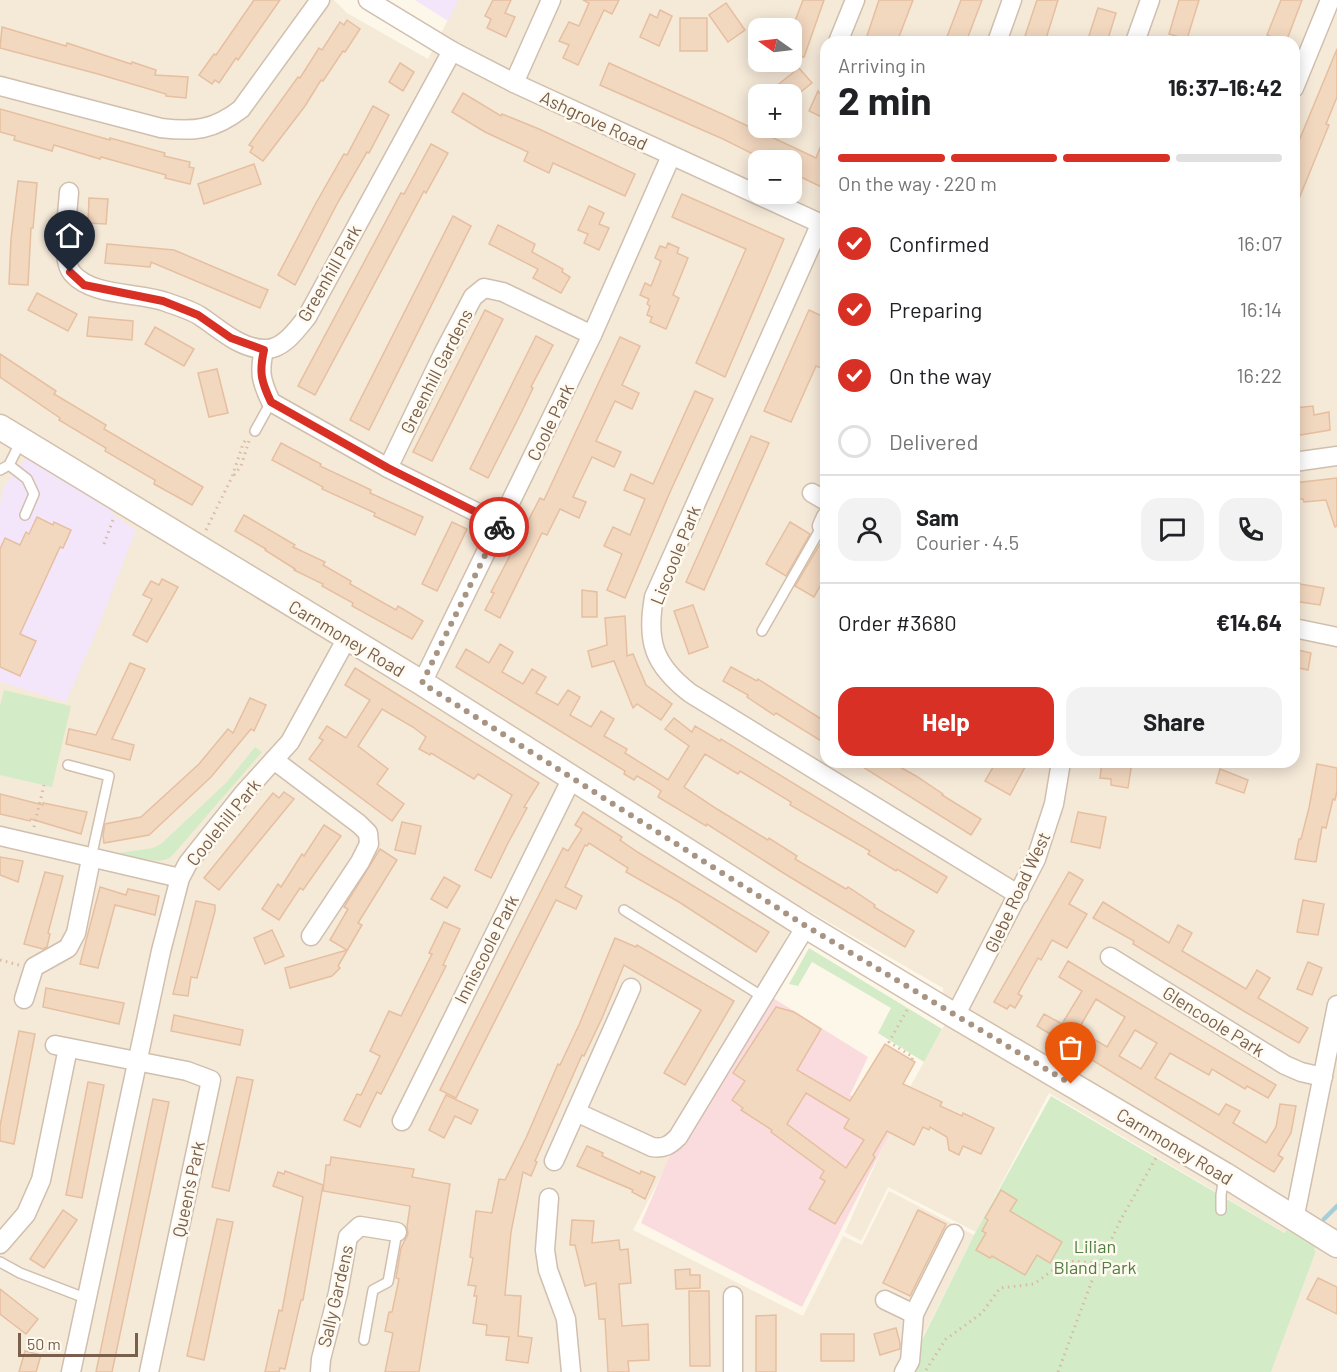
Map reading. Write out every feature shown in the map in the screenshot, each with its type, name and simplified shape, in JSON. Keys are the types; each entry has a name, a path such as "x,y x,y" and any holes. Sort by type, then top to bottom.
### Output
{"street":[{"path":"0,86 160,128 184,131 203,129 225,121 241,109 320,0"},
{"name":"Ashgrove Road","path":"368,0 452,51 514,82 820,223"},
{"path":"514,82 551,0"},
{"path":"840,36 855,0"},
{"path":"999,36 1012,0"},
{"path":"1137,36 1150,0"},
{"path":"1300,73 1330,0"},
{"name":"Greenhill Park","path":"264,350 274,348 290,337 307,317 452,51"},
{"name":"Coole Park","path":"422,683 592,335 671,156"},
{"path":"69,192 64,245 70,272 84,285 163,301 198,315 231,338 264,350 260,368 262,384 271,402 388,468 500,524"},
{"name":"Liscoole Park","path":"820,234 654,597 650,621 652,639 659,660 671,678 690,693 1019,894"},
{"name":"Greenhill Gardens","path":"388,468 468,306 473,297 484,288 503,292 592,335"},
{"name":"Carnmoney Road","path":"0,427 422,683 806,926 1167,1140 1337,1245"},
{"path":"1300,461 1337,456"},
{"path":"1300,629 1337,637"},
{"name":"Coolehill Park","path":"137,1060 180,878 188,863 243,794 290,742 347,638"},
{"path":"274,760 368,833 369,844 360,862 311,936"},
{"name":"Glebe Road West","path":"955,1016 1036,859 1054,804 1060,768"},
{"name":"Inniscoole Park","path":"402,1121 572,778"},
{"path":"0,836 180,878"},
{"path":"24,999 34,967 68,948 76,933 91,858"},
{"path":"576,1112 652,1147 660,1148 670,1145 678,1137 806,926"},
{"name":"Glencoole Park","path":"1110,957 1285,1065 1300,1072 1323,1077"},
{"path":"554,1161 631,988"},
{"path":"1292,1217 1296,1210 1337,1005"},
{"name":"Queen's Park","path":"0,1244 26,1214 41,1180 62,1046 187,1071 211,1080 149,1372"},
{"path":"71,1372 137,1060"},
{"path":"549,1198 545,1250 548,1270 566,1318 571,1372"},
{"name":"Sally Gardens","path":"320,1372 348,1237 360,1226 397,1232"},
{"path":"904,1372 910,1361 914,1314 954,1233"},
{"path":"733,1296 733,1372"},
{"path":"885,1300 914,1314"}],"lane":[{"path":"252,435 271,402"},
{"path":"21,441 4,467 27,479 34,494 25,515"},
{"path":"762,631 820,529"},
{"path":"68,765 109,777 91,858"},
{"path":"624,910 763,997"},
{"path":"1221,1210 1225,1175"},
{"path":"364,1340 373,1290 388,1282 397,1232"},
{"path":"0,1262 20,1273 86,1298"}],"path":[{"path":"232,477 241,466 252,435"},
{"path":"197,548 232,477 243,444"},
{"path":"105,544 121,501"},
{"path":"30,843 44,785"},
{"path":"910,1006 889,1042 913,1057 912,1060"},
{"path":"1058,1372 1121,1219 1167,1140"},
{"path":"925,1372 946,1339 982,1313 1000,1288 1034,1284 1065,1261 1101,1263"}],"shaded area":[{"path":"0,0 334,0 347,13 428,59 458,0 1337,0 1337,1372 1271,1372 1316,1251 1049,1093 976,1232 888,1187 861,1241 845,1232 909,1089 945,1024 943,988 802,907 633,1230 803,1316 843,1236 862,1245 889,1191 974,1235 905,1372 0,1372"},
{"path":"415,0 458,0 448,21"},
{"path":"27,457 110,509 115,516 136,530 66,702 0,682 0,504 4,486"},
{"path":"765,993 868,1057 850,1095 895,1123 802,1307 641,1223 678,1137"}],"green space":[{"path":"4,690 71,706 52,787 0,775 0,706"},
{"path":"255,747 262,752 171,857 160,861 119,853 153,848 161,844 227,782"},
{"path":"809,948 942,1029 924,1062 878,1033 891,1008 812,962 798,986 789,984"},
{"name":"Lilian Bland Park","path":"1051,1096 1285,1233 1287,1230 1315,1247 1316,1251 1271,1372 906,1372 974,1235"}],"building":[{"path":"254,0 280,0 238,60 236,58 219,83 215,80 212,84 199,75 214,54 216,55"},
{"path":"493,0 511,0 505,13 515,17 506,37 487,28 491,19 485,16"},
{"path":"583,0 619,0 612,14 604,10 578,65 563,58 569,45 559,41 569,22 579,26 589,3"},
{"path":"803,0 824,0 804,57 802,56 802,18 796,18"},
{"path":"879,0 913,0 899,36 867,36"},
{"path":"961,0 982,0 968,36 947,36"},
{"path":"1037,0 1058,0 1047,36 1025,36"},
{"path":"1179,0 1199,0 1188,36 1169,34"},
{"path":"1281,0 1302,0 1288,36 1267,35"},
{"path":"726,3 745,30 728,42 709,15"},
{"path":"1098,8 1116,13 1109,36 1089,36"},
{"path":"660,10 672,16 659,46 640,37 650,14 657,18"},
{"path":"680,18 707,18 707,51 680,51"},
{"path":"347,20 360,29 263,161 250,152 253,147 249,145 298,77 300,78 319,48 322,50 340,22 344,25"},
{"path":"2,27 66,46 67,43 131,64 132,62 156,70 155,75 188,77 186,98 166,96 166,94 98,74 0,48"},
{"path":"1337,49 1337,97 1326,124 1329,125 1300,196 1300,138"},
{"path":"400,63 414,72 403,91 389,82"},
{"path":"609,63 748,126 748,138 773,138 799,150 748,152 600,85"},
{"path":"802,71 812,83 802,91 802,84 779,84 794,72"},
{"path":"818,91 820,116 809,111"},
{"path":"463,93 501,116 502,114 539,129 635,174 625,196 553,163 549,173 524,161 528,152 485,132 452,112"},
{"path":"373,106 389,115 369,153 367,152 338,202 295,285 278,275 316,203 344,154 347,155"},
{"path":"0,109 165,153 164,156 190,162 189,167 194,168 190,184 165,178 166,175 54,145 52,151 14,140 15,136 0,132"},
{"path":"431,144 448,153 426,193 424,191 315,395 298,386 401,193 404,194"},
{"path":"820,148 820,186 802,178 802,151 816,158"},
{"path":"254,164 261,184 204,204 198,184"},
{"path":"18,181 37,183 33,228 31,228 28,285 9,284 11,239"},
{"path":"682,194 784,239 725,377 696,363 746,249 672,217"},
{"path":"89,198 108,199 106,224 88,223"},
{"path":"589,206 604,213 599,224 609,228 599,250 584,243 588,234 578,230"},
{"path":"453,216 471,226 369,430 350,420"},
{"path":"498,225 535,244 532,252 563,269 562,272 570,277 561,293 533,278 538,269 489,244"},
{"path":"668,243 679,248 677,253 688,258 673,295 679,298 666,329 650,322 652,317 647,315 650,306 647,304 649,299 640,295 645,283 651,286 661,261 655,258 660,246 666,248"},
{"path":"107,244 174,250 268,290 260,308 151,262 150,267 105,263"},
{"path":"37,293 77,314 68,331 28,310"},
{"path":"485,310 503,319 432,461 413,452"},
{"path":"809,310 820,315 820,368 816,366 791,422 764,411"},
{"path":"89,317 133,321 132,340 87,336"},
{"path":"155,327 194,349 184,366 145,344"},
{"path":"536,336 553,345 488,478 470,469"},
{"path":"620,337 640,346 622,385 639,393 632,409 615,401 596,441 621,452 614,467 592,457 573,497 586,502 579,518 560,509 547,535 542,533 500,618 485,610 494,593 491,592 540,498 544,500"},
{"path":"0,354 56,391 54,394 106,425 104,429 203,487 192,505 154,484 155,480 105,451 106,448 59,420 60,418 0,377"},
{"path":"217,369 228,413 209,417 198,373"},
{"path":"695,391 713,399 625,598 607,590 622,554 604,546 613,527 630,535 645,499 624,490 631,474 653,484"},
{"path":"1313,406 1314,415 1329,412 1330,430 1300,435 1300,407"},
{"path":"751,436 769,443 704,590 686,582"},
{"path":"281,443 321,464 320,466 371,490 370,493 423,517 415,535 374,516 375,513 322,489 323,487 272,460"},
{"path":"1337,478 1337,526 1335,527 1326,500 1304,502 1300,499 1300,482"},
{"path":"244,515 295,545 293,547 325,562 323,565 351,581 350,584 396,610 398,606 423,621 412,639 352,606 353,603 322,586 323,584 294,570 266,549 235,531"},
{"path":"37,517 71,530 63,548 60,547 20,634 36,641 20,676 0,667 0,549 5,538 20,545 26,532 29,534"},
{"path":"452,522 467,529 437,591 422,584"},
{"path":"790,522 810,534 786,576 766,564"},
{"path":"820,544 820,586 814,597 795,586"},
{"path":"162,579 178,587 147,642 133,635 152,599 143,595 151,581 159,585"},
{"path":"1300,584 1324,588 1320,605 1300,602"},
{"path":"582,590 597,592 597,617 582,617"},
{"path":"693,605 708,647 689,654 674,611"},
{"path":"625,616 627,656 633,654 646,685 672,704 661,720 637,704 633,708 614,661 592,667 588,651 607,645 605,618"},
{"path":"500,644 513,652 502,672 523,684 532,669 546,677 536,693 558,705 568,690 580,697 570,715 591,727 601,711 614,719 604,736 627,749 625,753 668,780 689,746 665,729 674,718 692,732 695,726 720,741 721,739 947,877 937,893 868,854 870,851 790,805 791,802 740,771 738,774 705,754 684,787 797,856 795,859 846,889 848,887 875,905 874,907 914,931 905,947 707,824 706,826 658,797 661,791 649,783 637,776 634,780 624,774 625,771 456,667 466,649 489,663"},
{"path":"1300,650 1311,653 1308,670 1300,668"},
{"path":"130,663 145,669 112,739 134,745 130,760 66,744 69,729 96,735"},
{"path":"731,667 757,681 758,679 820,718 820,740 776,713 774,715 747,697 748,695 723,681"},
{"path":"355,668 539,783 524,807 527,808 491,878 475,870 512,795 478,774 474,779 431,753 430,755 419,749 426,737 413,727 382,709 358,746 388,769 377,784 404,804 392,821 309,759 323,740 319,738 327,726 346,738 370,700 345,685"},
{"path":"250,698 266,705 254,731 251,729 211,777 149,835 104,843 105,824 141,817 199,764 228,729 233,733"},
{"path":"1317,764 1337,768 1337,791 1326,828 1322,827 1316,862 1295,859 1309,808"},
{"path":"865,768 902,768 916,776 981,819 971,835"},
{"path":"993,768 1024,768 1010,795 985,781"},
{"path":"1101,768 1131,768 1128,788 1111,785 1111,779 1100,778"},
{"path":"1220,769 1248,780 1244,793 1216,783"},
{"path":"284,792 294,799 219,890 204,878 273,793 279,798"},
{"path":"0,794 43,805 43,803 87,812 81,834 31,819 30,821 0,814"},
{"path":"583,812 622,837 620,840 639,853 769,932 756,952 679,902 626,872 628,868 589,843 585,845 565,887 582,896 576,909 556,900 456,1098 440,1090 563,848 568,851 582,829 575,825"},
{"path":"1078,812 1106,817 1100,848 1071,842"},
{"path":"402,822 421,826 415,854 395,850"},
{"path":"324,825 341,836 303,890 300,888 279,920 262,909 278,884 281,887 302,854 304,856"},
{"path":"380,849 397,860 358,923 362,925 338,966 340,968 332,976 290,988 285,968 347,950 330,940 348,909 344,907"},
{"path":"0,857 23,861 18,882 0,875"},
{"path":"45,872 63,876 48,933 50,934 47,947 43,949 24,944"},
{"path":"1069,872 1083,880 1069,904 1087,914 1067,948 1052,940 1041,960 1038,958 1018,994 1022,996 1015,1008 1010,1005 1007,1009 994,1002"},
{"path":"444,877 460,886 447,908 431,899"},
{"path":"100,887 126,895 128,889 159,896 155,915 115,905 98,968 80,964"},
{"path":"1303,900 1324,904 1318,935 1297,932"},
{"path":"196,901 215,905 215,911 197,978 191,977 188,996 173,994"},
{"path":"1103,902 1169,943 1178,925 1192,933 1182,951 1246,989 1257,970 1270,978 1258,998 1308,1028 1299,1043 1093,918"},
{"path":"444,922 460,929 443,965 446,966 381,1094 377,1092 360,1127 344,1120 357,1094 361,1095 380,1056 370,1051 389,1011 401,1016 432,954 429,953"},
{"path":"272,930 284,956 265,964 254,938"},
{"path":"615,938 636,947 637,945 734,1001 685,1085 664,1073 701,1010 624,965 602,1018 584,1056 582,1055 535,1161 537,1162 531,1176 523,1172 511,1232 505,1295 521,1296 518,1336 532,1338 528,1363 506,1360 509,1337 486,1335 487,1325 473,1323 477,1296 474,1296 476,1286 468,1285 473,1258 470,1257 476,1211 492,1213 499,1179 505,1180 526,1138 558,1064 560,1065 579,1025"},
{"path":"1068,961 1276,1085 1268,1098 1247,1086 1245,1089 1212,1069 1209,1075 1170,1053 1155,1078 1219,1115 1226,1104 1240,1111 1233,1123 1266,1143 1276,1127 1280,1104 1296,1106 1291,1133 1278,1155 1283,1158 1274,1172 1037,1026 1044,1014 1062,1024 1082,991 1059,977","holes":["1096,999 1125,1017 1107,1047 1078,1030","1135,1030 1157,1043 1141,1069 1119,1056"]},
{"path":"1308,962 1322,968 1312,995 1297,989"},
{"path":"46,988 124,1003 119,1024 43,1007"},
{"path":"776,1007 794,1012 821,1029 797,1070 850,1101 885,1044 915,1062 903,1084 942,1102 940,1106 962,1116 963,1113 994,1128 981,1154 963,1146 959,1155 949,1150 947,1137 930,1127 929,1130 923,1127 914,1145 887,1131 873,1155 875,1157 835,1224 809,1209 825,1181 820,1178 824,1171 771,1132 772,1130 741,1110 743,1108 732,1100 745,1081 733,1073","holes":["806,1093 849,1119 844,1128 864,1140 846,1168 787,1124"]},
{"path":"174,1015 243,1030 240,1045 171,1031"},
{"path":"19,1031 35,1034 14,1144 0,1141 0,1126"},
{"path":"237,1077 253,1080 229,1191 212,1187"},
{"path":"88,1082 104,1085 82,1198 66,1195"},
{"path":"446,1095 478,1110 471,1124 455,1116 444,1138 429,1130"},
{"path":"153,1099 169,1102 112,1372 96,1372"},
{"path":"587,1146 603,1153 602,1156 640,1174 641,1171 655,1177 645,1199 632,1192 633,1190 577,1166"},
{"path":"331,1157 414,1169 412,1177 450,1184 419,1372 385,1372 393,1333 385,1331 389,1312 392,1312 399,1279 396,1278 401,1248 408,1234 410,1206 323,1191 326,1165 330,1165"},
{"path":"285,1171 323,1185 303,1300 301,1300 285,1369 280,1368 279,1372 265,1372 279,1310 282,1311 303,1197 273,1186 278,1172 284,1174"},
{"path":"1001,1190 1017,1200 1010,1211 1062,1242 1050,1263 1037,1255 1025,1275 992,1256 990,1258 976,1250 986,1233 982,1231 988,1220 985,1218"},
{"path":"63,1210 77,1220 44,1268 30,1259"},
{"path":"918,1210 946,1224 910,1296 883,1283"},
{"path":"217,1219 233,1222 204,1360 187,1356"},
{"path":"572,1220 594,1221 592,1243 619,1240 620,1250 628,1249 631,1283 619,1284 622,1326 648,1324 649,1360 628,1361 629,1372 608,1372 605,1319 599,1319 596,1283 585,1286 575,1245 570,1245"},
{"path":"690,1269 690,1275 700,1275 700,1288 676,1289 675,1270"},
{"path":"1318,1278 1337,1287 1337,1314 1307,1299"},
{"path":"0,1289 38,1319 26,1334 0,1314"},
{"path":"689,1291 709,1291 710,1366 690,1366"},
{"path":"776,1315 776,1372 756,1372 756,1316"},
{"path":"896,1328 900,1349 880,1355 874,1334"},
{"path":"821,1334 854,1334 854,1361 821,1361"},
{"path":"25,1351 41,1355 36,1372 19,1372"}],"waterway":[{"path":"1324,1219 1337,1206"}],"way so far":[{"path":"499,527 422,683 806,926 1071,1084"}],"route":[{"path":"70,272 84,285 163,301 198,315 231,338 264,350 260,368 262,384 271,402 388,468 500,524 499,527"}]}
